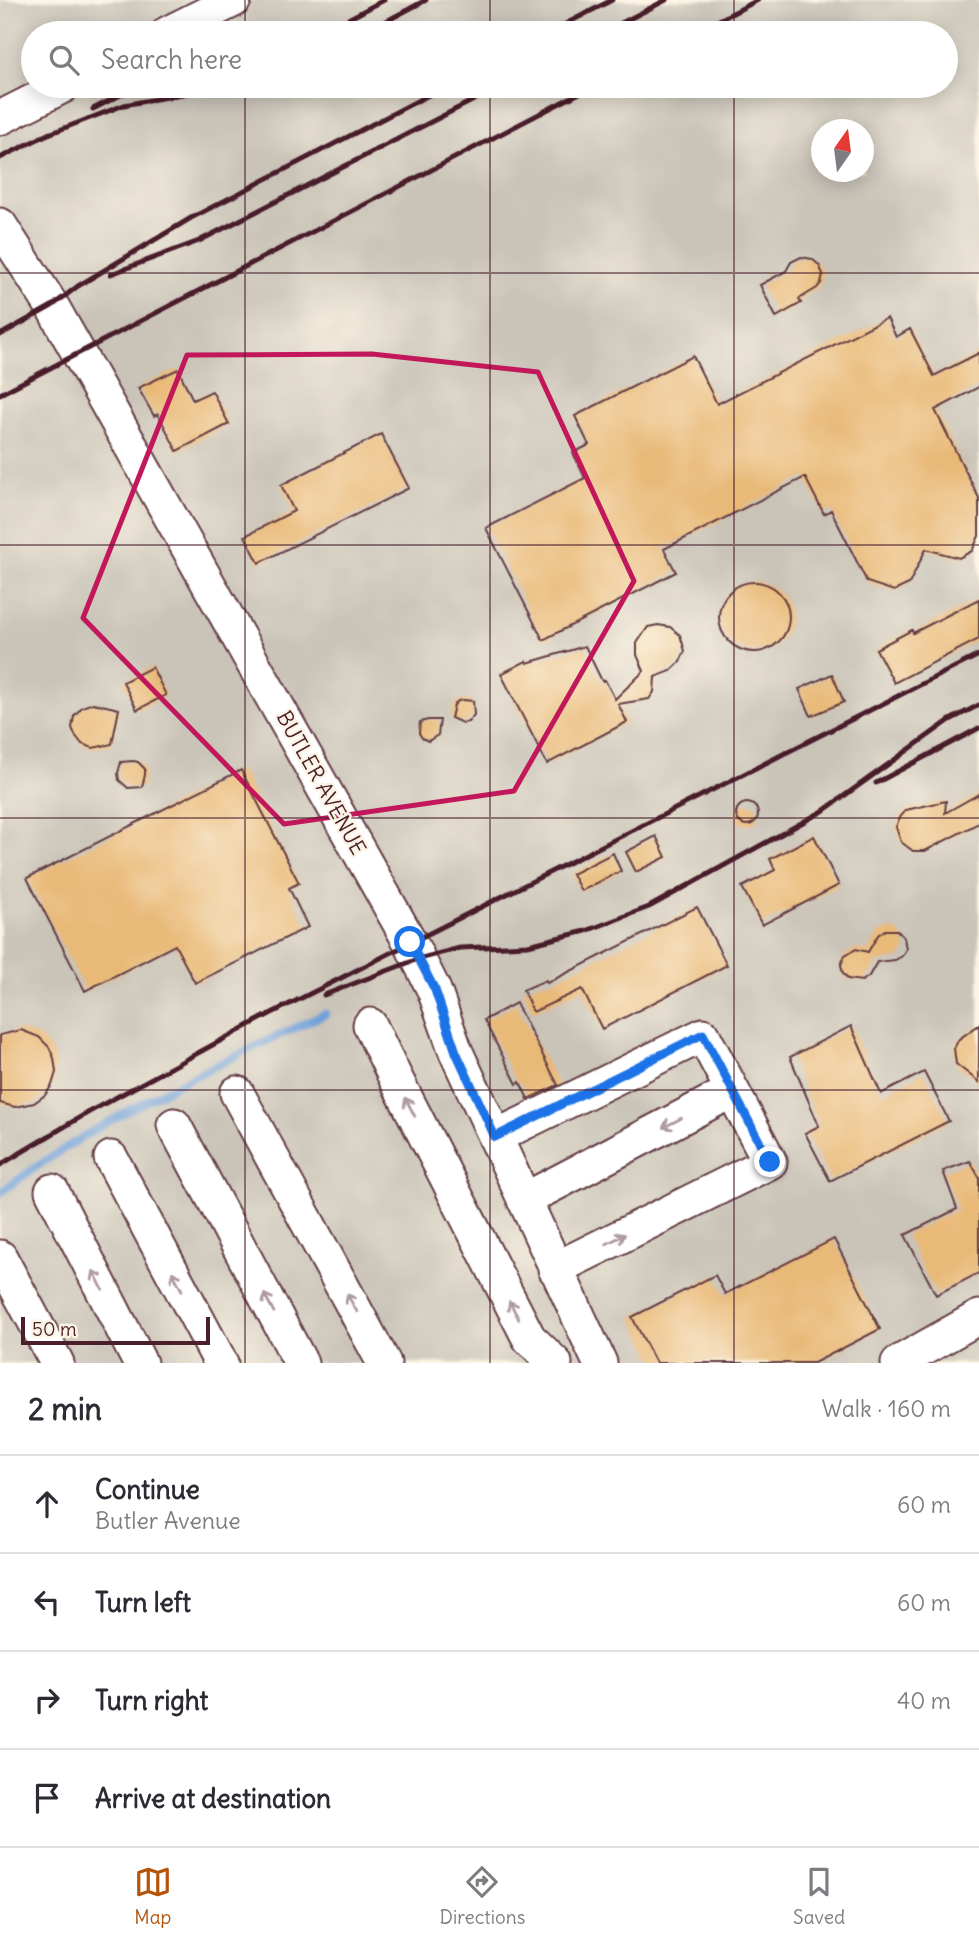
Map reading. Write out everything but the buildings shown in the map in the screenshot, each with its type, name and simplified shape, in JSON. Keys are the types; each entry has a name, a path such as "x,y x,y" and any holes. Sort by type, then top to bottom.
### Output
{"street":[{"path":"192,21 234,0"},
{"path":"0,118 39,98"},
{"name":"BUTLER AVENUE","path":"0,226 52,306 410,942 435,990 456,1052 600,1363"},
{"path":"370,1025 529,1338 555,1363"},
{"path":"495,1137 703,1034 770,1162 555,1269"},
{"path":"524,1199 732,1091"},
{"path":"237,1093 384,1363"},
{"path":"174,1125 301,1363"},
{"path":"111,1158 221,1363"},
{"path":"52,1191 140,1363"},
{"path":"0,1257 57,1363"},
{"path":"898,1363 979,1317"}],"highlighted area":[{"path":"372,354 538,372 634,581 514,791 284,824 83,618 187,355"}],"shaded area":[{"path":"0,0 979,0 979,1363 0,1363"}],"waterway":[{"path":"0,1193 117,1117 199,1074 325,1014"}],"railway":[{"path":"344,21 384,0"},
{"path":"387,21 426,0"},
{"path":"571,21 612,0"},
{"path":"625,21 666,0"},
{"path":"717,21 758,0"},
{"path":"93,109 115,98"},
{"path":"41,137 124,105 161,98"},
{"path":"0,335 52,306 78,286 191,218 423,98"},
{"path":"111,274 199,241 478,98"},
{"path":"0,394 570,98"},
{"path":"0,158 50,133"},
{"path":"0,1165 89,1112 268,1015 979,655"},
{"path":"324,995 418,959 460,948 528,945 586,931 649,907 823,811 950,720 979,705"},
{"path":"876,783 979,728"}],"route":[{"path":"410,942 435,990 456,1052 495,1137 703,1034 770,1162"}]}
